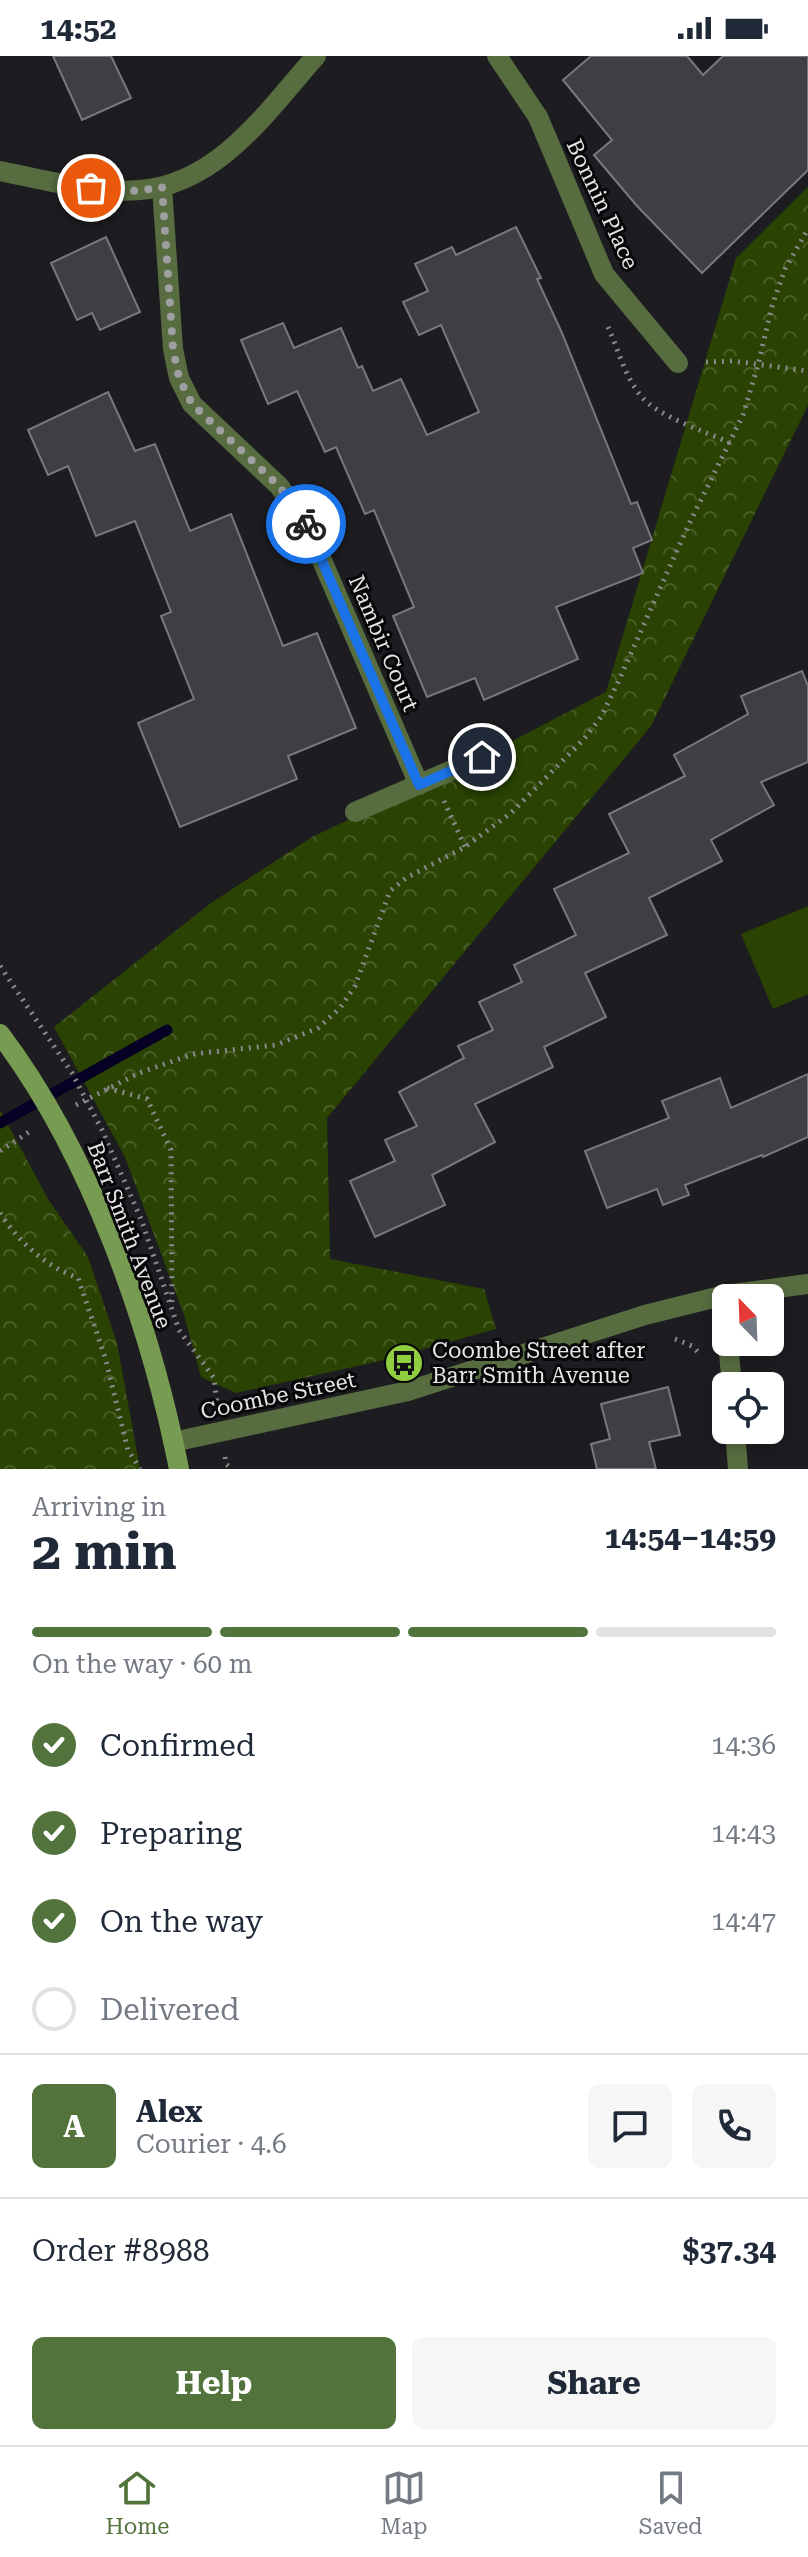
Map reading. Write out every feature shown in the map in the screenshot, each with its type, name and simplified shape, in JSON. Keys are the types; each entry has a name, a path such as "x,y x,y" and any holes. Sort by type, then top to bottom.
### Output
{"street":[{"path":"0,171 91,188 139,191 162,187 208,168 247,135 316,56"},
{"name":"Bonnin Place","path":"497,56 538,117 604,274 678,363"},
{"name":"Nambir Court","path":"162,187 173,349 179,378 192,404 279,486 305,521 426,782"},
{"path":"355,812 482,757"},
{"name":"Barr Smith Avenue","path":"6,1042 51,1112 86,1178 153,1363 179,1469"},
{"name":"Coombe Street","path":"784,1289 808,1284"},
{"name":"Coombe Street","path":"173,1442 408,1391 645,1315 712,1304"},
{"path":"736,1444 738,1469"}],"path":[{"path":"172,1311 171,1150 147,1099 106,1088 193,1054 276,1045 318,1028 340,1008 355,986 390,891 406,878 465,847 511,813 584,739 601,717 688,526 743,415 772,306 798,243 808,229"},
{"path":"678,363 733,361 808,371"},
{"path":"426,782 465,847"},
{"path":"0,966 72,1073 117,1161 161,1270 179,1330 214,1378 226,1464 232,1469"},
{"path":"0,1213 9,1228 53,1268 78,1278 105,1357 128,1450 140,1469"}],"green space":[{"path":"808,187 808,405 651,726 327,1118 330,1259 484,1289 496,1329 384,1360 236,1393 201,1377 184,1315 125,1157 54,1027 211,903 312,837 482,757 606,692 736,258"},
{"path":"808,906 808,994 773,1009 741,934"},
{"path":"0,1110 48,1199 88,1257 117,1343 140,1469 0,1469"}],"building":[{"path":"53,56 111,56 131,98 82,120"},
{"path":"591,56 687,56 703,75 723,56 808,56 808,170 702,273 637,206 594,155 612,140 563,80"},
{"path":"516,227 541,278 537,279 631,504 637,502 652,540 633,548 643,573 556,607 578,659 484,700 475,678 427,697 393,616 414,607 374,510 365,514 336,447 325,452 297,391 268,404 241,340 283,323 294,348 341,328 358,368 362,366 373,391 401,379 427,435 479,412 441,325 419,335 403,302 428,291 415,264 452,247 456,255"},
{"path":"106,237 140,312 100,330 92,313 77,320 51,263"},
{"path":"108,392 135,451 155,444 190,531 231,514 283,646 317,633 356,728 288,756 297,779 180,827 138,723 194,699 161,616 171,612 135,521 96,536 68,466 48,475 28,430"},
{"path":"802,671 808,686 808,762 761,782 774,805 711,840 722,861 649,898 667,935 585,973 606,1017 544,1047 553,1067 475,1104 495,1142 432,1175 445,1205 375,1237 350,1181 395,1161 385,1140 417,1126 399,1092 464,1058 458,1046 493,1030 479,1002 522,982 514,965 576,935 554,889 629,853 609,814 685,776 674,755 748,714 741,696"},
{"path":"808,1074 808,1137 685,1185 689,1195 663,1205 657,1189 607,1208 585,1151 669,1118 662,1101 720,1078 731,1108"},
{"path":"668,1387 680,1435 649,1442 656,1469 597,1469 591,1444 610,1439 601,1404"}],"waterway":[{"path":"0,1123 167,1030"}],"way so far":[{"path":"91,188 139,191 162,187 173,349 179,378 192,404 279,486 306,524"}],"place":[{"name":"Coombe Street after Barr Smith Avenue","path":"404,1363"}],"route":[{"path":"306,524 419,785 482,757"}]}
